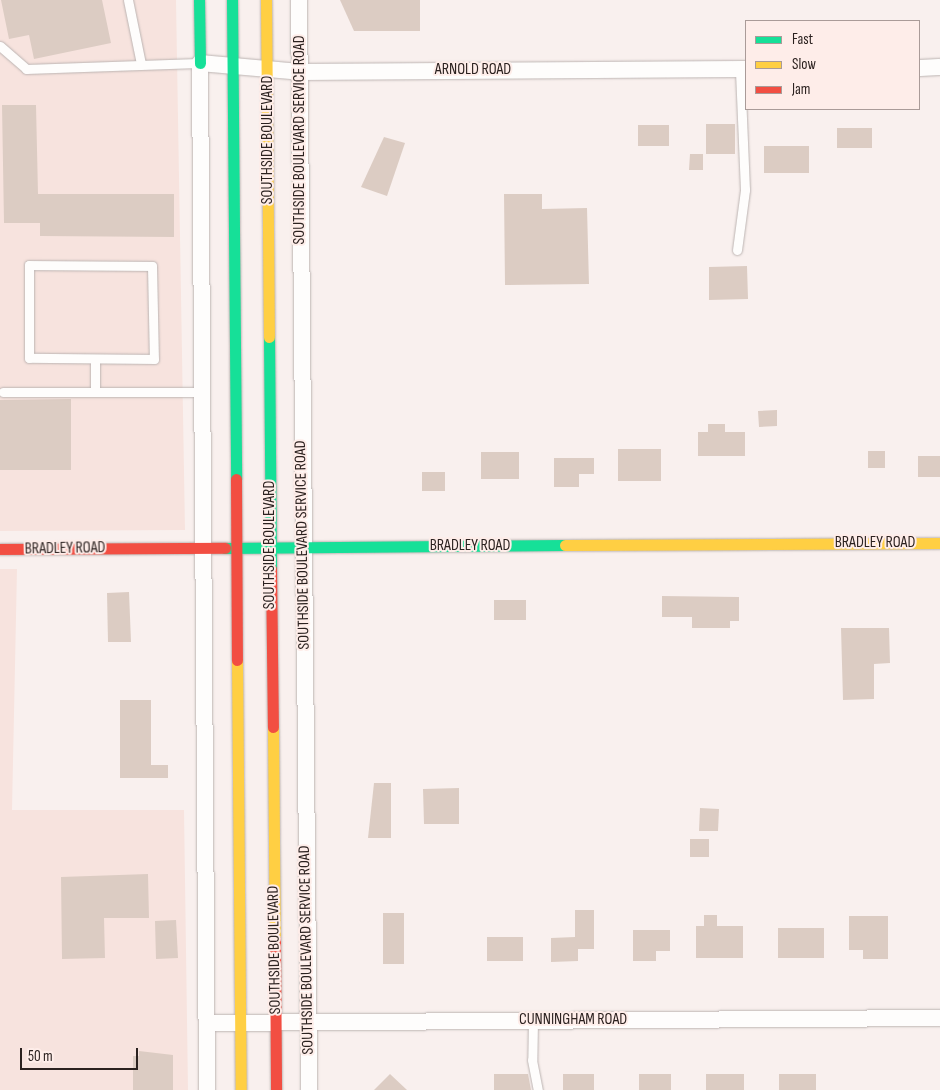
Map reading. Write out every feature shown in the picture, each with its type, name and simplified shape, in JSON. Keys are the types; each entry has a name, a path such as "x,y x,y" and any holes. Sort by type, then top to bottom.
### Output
{"main road":[{"path":"199,0 200,63"},
{"name":"SOUTHSIDE BOULEVARD","path":"232,0 241,1090"},
{"name":"SOUTHSIDE BOULEVARD","path":"266,0 276,1090"},
{"name":"BRADLEY ROAD","path":"0,549 940,543"}],"street":[{"name":"SOUTHSIDE BOULEVARD SERVICE ROAD","path":"299,0 309,1090"},
{"name":"ARNOLD ROAD","path":"200,63 300,72 743,68"},
{"path":"200,63 207,1090"},
{"path":"920,68 940,67"},
{"name":"CUNNINGHAM ROAD","path":"207,1023 940,1018"}],"lane":[{"path":"128,0 141,64"},
{"path":"0,46 26,68 200,63"},
{"path":"737,250 745,190 743,68"},
{"path":"29,265 152,266 154,358 95,359 29,358 29,265"},
{"path":"95,359 95,392"},
{"path":"3,392 202,392"},
{"path":"533,1021 532,1060 538,1090"}],"shaded area":[{"path":"0,0 176,0 185,530 0,531"},
{"path":"0,569 17,569 12,810 184,810 188,1090 0,1090"}],"building":[{"path":"1,0 102,0 111,43 34,59 29,35 9,39"},
{"path":"340,0 420,0 420,31 354,31"},
{"path":"2,105 36,105 38,194 174,194 174,237 40,236 40,223 4,223"},
{"path":"706,124 735,124 735,154 706,154"},
{"path":"638,125 669,125 669,146 638,146"},
{"path":"837,128 872,128 872,148 837,148"},
{"path":"384,137 405,143 387,196 361,187"},
{"path":"764,146 809,146 809,173 764,173"},
{"path":"690,154 703,154 703,170 689,170"},
{"path":"504,194 542,194 542,209 587,208 589,284 505,285"},
{"path":"747,266 748,299 709,300 709,267"},
{"path":"71,399 71,470 0,470 0,400"},
{"path":"777,410 777,426 759,427 758,411"},
{"path":"708,424 725,424 725,432 745,432 745,456 698,456 698,432 708,432"},
{"path":"618,449 661,449 661,481 618,481"},
{"path":"868,451 885,451 885,468 868,468"},
{"path":"481,452 519,452 519,479 481,479"},
{"path":"918,456 940,456 940,477 918,477"},
{"path":"554,458 594,458 594,474 579,474 579,487 554,487"},
{"path":"422,472 445,472 445,491 422,491"},
{"path":"129,592 131,642 108,642 107,593"},
{"path":"662,596 739,597 739,621 730,621 730,628 692,628 692,617 662,617"},
{"path":"494,600 526,600 526,620 494,620"},
{"path":"841,628 889,628 890,663 874,664 874,699 843,700"},
{"path":"120,700 151,700 151,765 168,765 168,778 120,778"},
{"path":"374,783 391,783 391,838 368,838"},
{"path":"459,788 459,824 424,824 423,789"},
{"path":"700,808 719,809 718,831 699,831"},
{"path":"690,839 709,839 709,857 690,857"},
{"path":"148,874 149,918 104,918 105,958 62,959 61,877"},
{"path":"575,910 594,910 594,949 578,949 578,961 551,962 551,938 575,937"},
{"path":"383,913 404,913 404,964 383,964"},
{"path":"704,915 717,915 717,926 743,926 743,958 696,958 696,926 704,926"},
{"path":"849,916 888,916 888,959 863,959 863,950 849,950"},
{"path":"176,920 178,958 156,959 155,921"},
{"path":"778,928 824,928 824,958 778,958"},
{"path":"633,930 670,930 670,951 656,951 656,961 633,961"},
{"path":"487,937 523,937 523,961 487,961"},
{"path":"139,1051 173,1055 173,1090 133,1090 133,1056 139,1056"},
{"path":"390,1074 407,1090 374,1090"},
{"path":"494,1074 528,1074 531,1090 494,1090"},
{"path":"563,1074 594,1074 594,1090 563,1090"},
{"path":"639,1074 671,1074 671,1090 639,1090"},
{"path":"706,1074 744,1074 744,1090 706,1090"},
{"path":"779,1074 816,1074 816,1090 779,1090"}],"traffic: fast":[{"path":"199,0 200,63"},
{"path":"232,0 236,479"},
{"path":"269,337 271,569"},
{"path":"225,548 565,545"}],"traffic: slow":[{"path":"266,0 269,337"},
{"path":"565,545 940,543"},
{"path":"237,660 241,1090"},
{"path":"273,727 275,939"}],"traffic: jam":[{"path":"236,479 237,660"},
{"path":"0,549 225,548"},
{"path":"271,569 273,727"},
{"path":"275,939 276,1090"}]}
